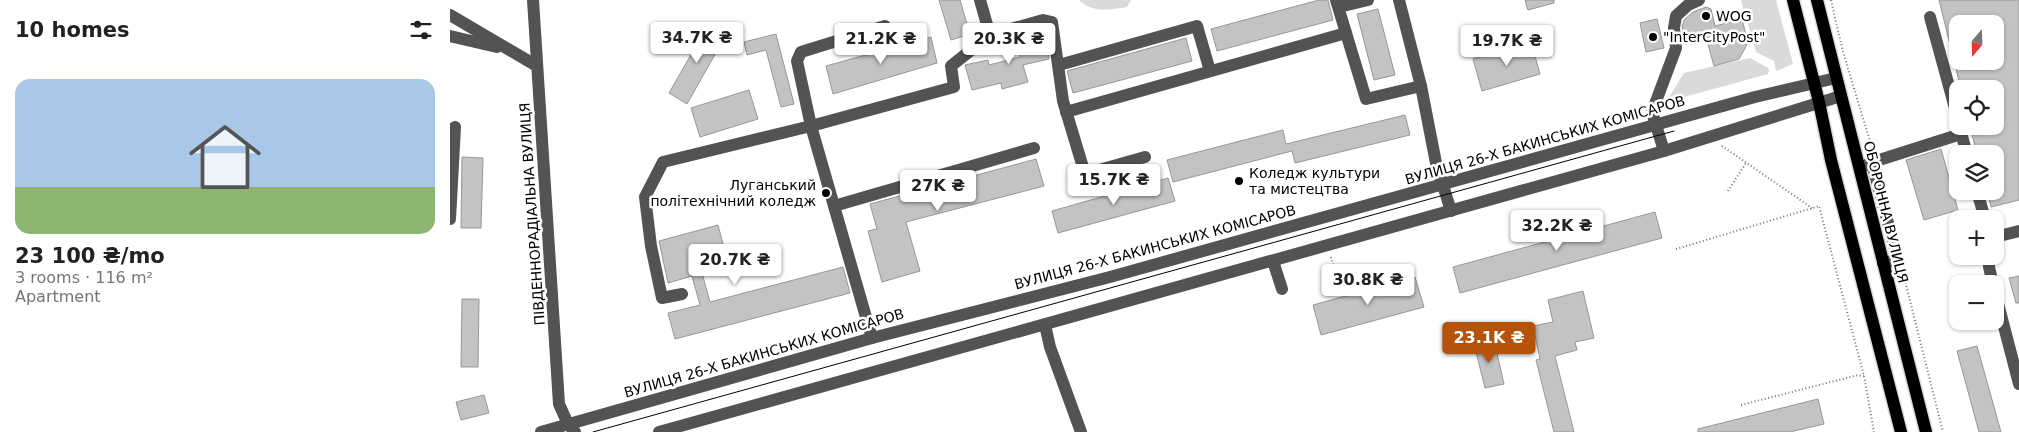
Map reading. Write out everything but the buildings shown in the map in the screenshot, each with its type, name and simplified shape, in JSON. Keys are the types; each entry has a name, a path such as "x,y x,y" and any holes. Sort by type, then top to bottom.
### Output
{"main road":[{"path":"1793,0 1815,83 1831,160 1902,432"},
{"name":"ОБОРОННА ВУЛИЦЯ","path":"1817,0 1841,96 1866,166 1883,263 1926,432"}],"street":[{"name":"ПІВДЕННОРАДІАЛЬНА ВУЛИЦЯ","path":"533,0 559,404 571,428"},
{"path":"980,0 990,35"},
{"path":"1368,0 1338,4 1366,99 1421,86"},
{"path":"1399,0 1421,86 1436,162 1451,211"},
{"path":"1664,151 1654,118 1676,48 1674,28 1676,16 1688,5 1698,0"},
{"path":"450,15 537,66"},
{"path":"1930,17 1949,86"},
{"path":"682,294 662,298 651,246 645,197 663,162 811,126 954,87 952,66 990,35 1043,20 1052,22 1063,101 1085,174 1145,158"},
{"path":"872,338 811,126 797,61 801,52 885,26"},
{"path":"1059,65 1198,26 1210,71"},
{"path":"1066,112 1346,32"},
{"path":"450,36 509,49"},
{"name":"ВУЛИЦЯ 26-Х БАКИНСЬКИХ КОМІСАРОВ","path":"541,432 571,428 872,338 1110,277 1443,184 1654,118 1836,78"},
{"path":"659,432 1664,151 1841,96"},
{"path":"450,219 455,127"},
{"path":"1866,166 1949,134"},
{"path":"834,206 1034,148"},
{"path":"2004,235 2019,231"},
{"path":"1273,261 1282,289"},
{"path":"1045,325 1050,347 1081,432"},
{"path":"2004,326 2019,384"}],"path":[{"path":"1722,146 1812,208"},
{"path":"1728,191 1746,163"},
{"path":"1676,249 1819,206 1864,376 1874,432"},
{"path":"1328,245 1340,297"},
{"path":"1741,405 1858,374 1864,376"}],"shaded area":[{"path":"1079,0 1131,0 1127,7 1102,10 1090,7"},
{"path":"1741,0 1776,0 1793,64 1776,71 1774,61 1756,52"},
{"path":"1750,58 1768,68 1768,74 1666,102 1684,73"}],"tram line":[{"path":"593,432 1674,131"}],"place":[{"name":"WOG","path":"1706,16"},
{"name":"\"InterCityPost\"","path":"1653,37"},
{"name":"Коледж культури та мистецтва","path":"1239,181"},
{"name":"Луганський політехнічний коледж","path":"826,193"}]}
